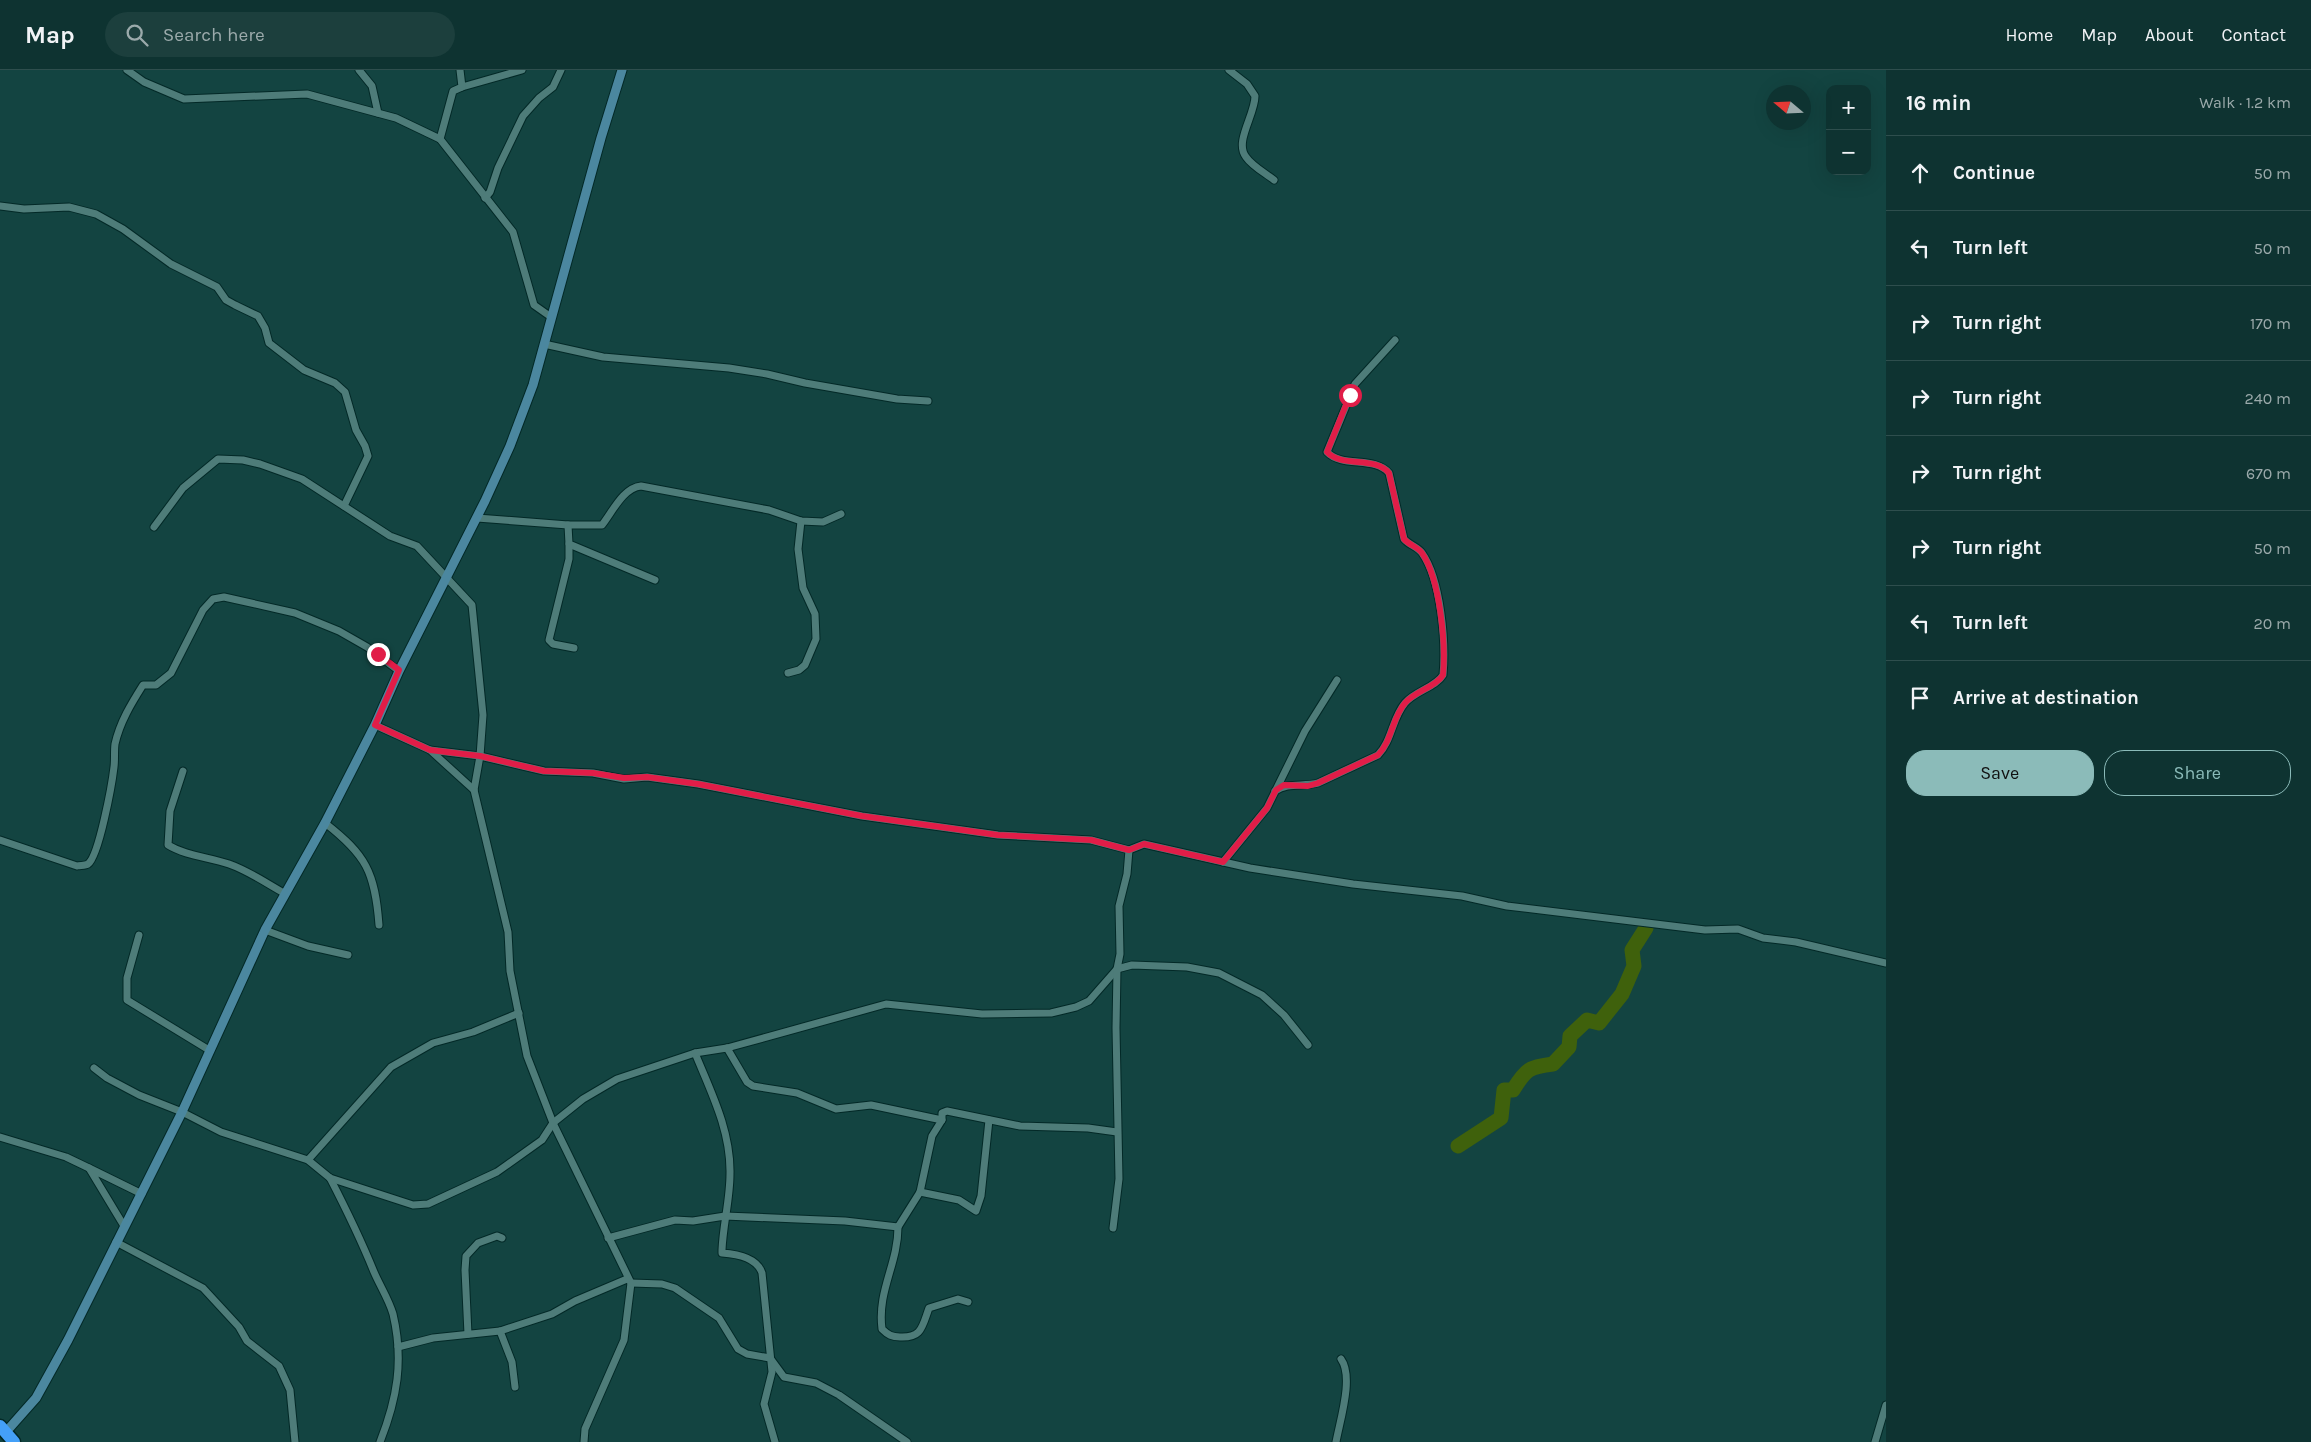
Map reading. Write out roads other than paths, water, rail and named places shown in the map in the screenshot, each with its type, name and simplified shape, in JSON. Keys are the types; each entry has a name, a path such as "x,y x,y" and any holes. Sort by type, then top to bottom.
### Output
{"street":[{"path":"127,70 144,82 184,99 307,94 396,118 440,139 513,232 534,304 551,317"},
{"path":"359,70 372,86 378,113"},
{"path":"460,70 462,87"},
{"path":"440,139 453,91 522,70"},
{"path":"485,198 490,192 506,149 523,116 539,98 553,87 561,70"},
{"path":"6,1434 36,1398 142,1194 182,1112 265,930 325,823 375,725 399,670 477,518 510,446 533,385 622,70"},
{"path":"1229,70 1247,84 1255,96 1252,116 1241,139 1245,157 1274,180"},
{"path":"0,206 24,209 69,207 96,214 123,229 171,264 217,287 226,300 258,316 265,328 269,343 281,350 292,362 304,370 335,383 345,392 356,430 368,456 344,506"},
{"path":"1276,790 1284,785 1308,786 1318,783 1378,755 1384,748 1403,705 1411,696 1443,675 1440,606 1437,589 1421,551 1404,539 1389,473 1379,466 1348,460 1327,452 1354,384 1396,340"},
{"path":"544,344 603,356 729,368 767,374 897,400 928,401"},
{"path":"154,527 183,488 211,463 223,458 260,464 302,479 390,536 417,546 472,605 483,715 480,756 474,790 508,932 510,971 533,1074 553,1123 629,1281 624,1340 617,1362 586,1429 584,1442"},
{"path":"477,518 568,525 602,525 626,493 632,487 641,486 769,510 801,521 823,522 841,514"},
{"path":"788,673 805,665 816,639 815,614 803,588 799,558 801,521"},
{"path":"568,525 569,559 549,640 554,644 574,648"},
{"path":"569,544 655,580"},
{"path":"0,840 76,866 87,865 92,859 98,844 114,767 115,746 129,707 143,685 156,685 171,673 203,610 213,599 224,597 236,598 295,613 353,638 399,670"},
{"path":"1223,862 1267,808 1305,731 1337,680"},
{"path":"375,725 430,750 480,756 544,771 593,773 624,778 647,777 698,784 862,816 998,835 1091,840 1129,850 1144,844 1223,862 1353,884 1462,896 1507,906 1705,930 1738,929 1763,938 1796,942 1886,963"},
{"path":"430,750 474,790"},
{"path":"183,770 170,811 168,846 229,864 248,872 284,894"},
{"path":"325,823 350,843 365,862 374,886 379,925"},
{"path":"1114,1228 1119,1179 1117,1132 1119,1115 1117,969 1120,954 1119,906 1127,874 1129,850"},
{"path":"265,930 308,946 348,955"},
{"path":"138,935 127,978 127,1000 209,1050"},
{"path":"94,1068 107,1078 139,1095 182,1112 221,1132 308,1160 330,1178 413,1205 428,1204 497,1172 542,1140 553,1123 583,1099 617,1079 695,1053 727,1048 886,1004 982,1014 1051,1014 1076,1008 1089,1001 1117,969 1132,964 1187,967 1219,973 1262,994 1284,1016 1308,1045"},
{"path":"308,1160 340,1127 391,1067 433,1043 473,1032 519,1013"},
{"path":"727,1048 747,1082 753,1086 797,1093 836,1108 871,1105 942,1120"},
{"path":"695,1053 723,1122 730,1174 722,1253 737,1254 755,1262 762,1273 772,1372 764,1404 775,1442"},
{"path":"968,1302 958,1299 929,1308 918,1335 913,1338 887,1335 882,1330 883,1292 898,1246 898,1227 920,1192 932,1136 942,1120 942,1113 947,1111 1020,1126 1088,1128 1117,1132"},
{"path":"920,1192 958,1200 976,1211 981,1196 989,1120"},
{"path":"0,1138 66,1157 142,1194"},
{"path":"89,1168 124,1226"},
{"path":"330,1178 357,1230 392,1313 398,1347 398,1376 394,1403 380,1442"},
{"path":"608,1238 675,1220 693,1222 725,1216 845,1221 898,1227"},
{"path":"468,1334 464,1270 466,1256 478,1243 497,1236 502,1238"},
{"path":"116,1242 203,1288 239,1327 247,1341 279,1366 290,1390 295,1442"},
{"path":"398,1347 433,1338 500,1331 552,1314 575,1301 629,1281 662,1284 675,1288 719,1318 738,1348 747,1354 770,1358 784,1378 816,1383 839,1395 907,1442"},
{"path":"500,1331 512,1362 515,1387"},
{"path":"1336,1442 1346,1372 1341,1358"},
{"path":"1875,1442 1886,1406"}],"waterway":[{"path":"1458,1146 1501,1118 1504,1090 1513,1090 1529,1070 1538,1066 1553,1064 1569,1047 1570,1036 1587,1020 1599,1023 1622,994 1634,966 1632,950 1646,928"}]}
